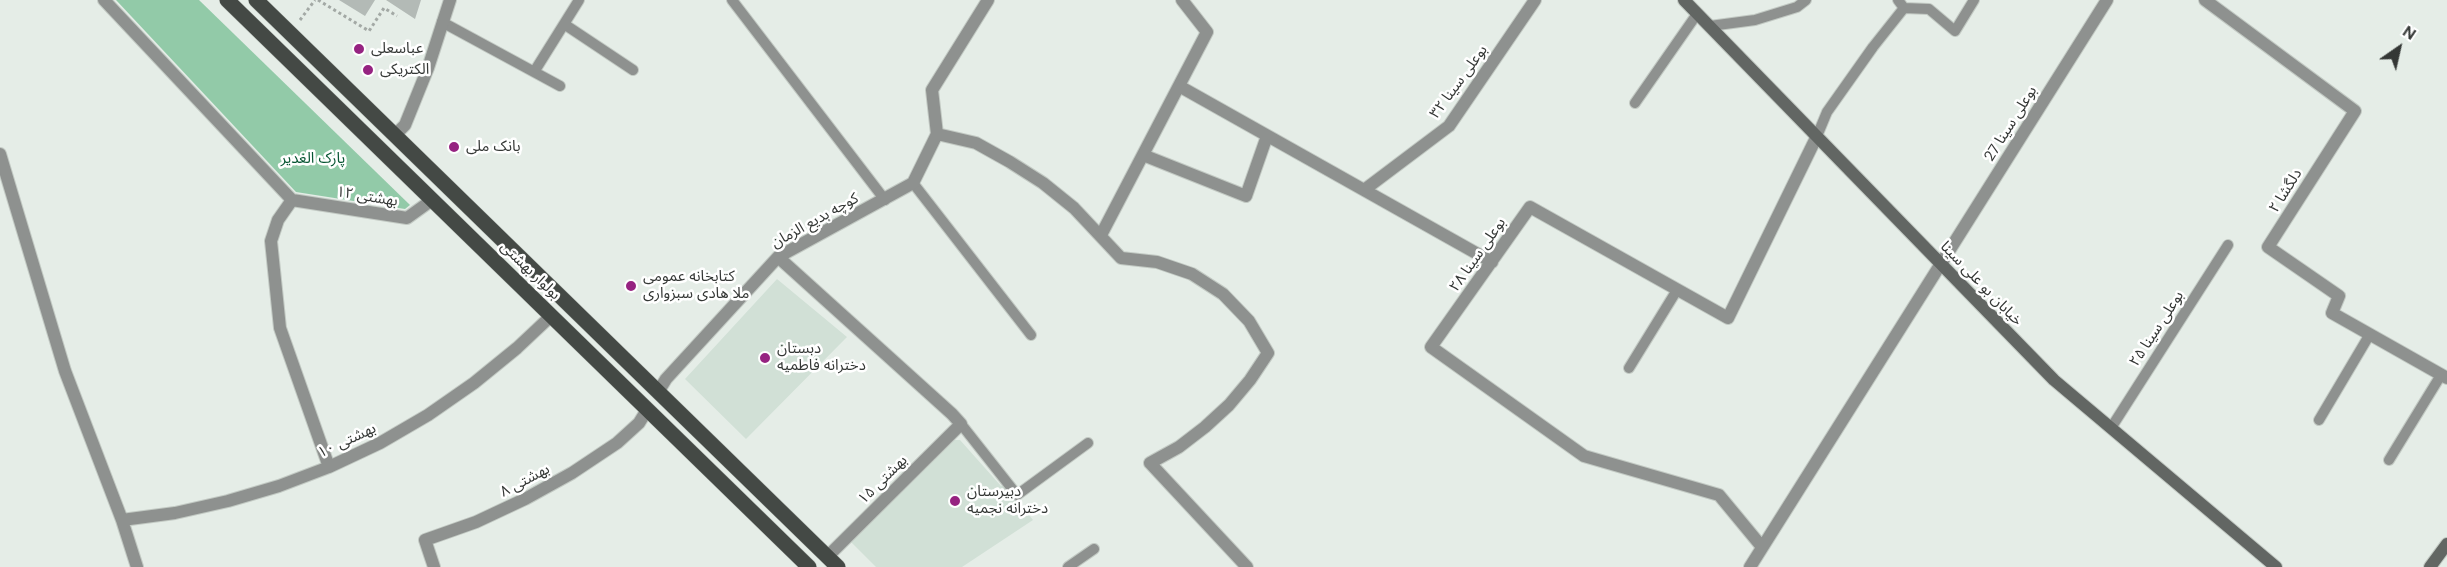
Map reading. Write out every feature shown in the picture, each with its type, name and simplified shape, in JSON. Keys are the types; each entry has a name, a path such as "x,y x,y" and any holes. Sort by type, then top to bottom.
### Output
{"main road":[{"name":"بولوار بهشتی","path":"227,0 809,567"},
{"name":"بولوار بهشتی","path":"256,0 832,562"},
{"name":"خیابان بو علی سینا","path":"1684,0 2054,380 2276,567"},
{"path":"2430,567 2447,544"}],"street":[{"path":"104,0 292,200 278,220 271,241 280,328 329,467"},
{"path":"395,135 405,124 428,68 450,0"},
{"path":"913,183 937,134 932,90 988,0"},
{"path":"1101,235 1207,32 1182,0"},
{"name":"بوعلی سینا ۳۲","path":"1364,190 1449,126 1535,0"},
{"name":"بوعلی سینا 27","path":"1750,567 2107,0"},
{"name":"دلگشا ۲","path":"2205,0 2355,111 2268,247 2339,296 2332,313 2444,377"},
{"path":"1179,86 1492,262"},
{"path":"937,134 976,143 1011,162 1043,183 1074,208 1121,258 1157,262 1192,274 1223,294 1249,321 1268,352 1250,380 1229,405 1179,447 1150,463 1247,567"},
{"path":"1143,154 1246,196 1267,136"},
{"name":"بوعلی سینا ۲۸","path":"1762,547 1719,495 1584,456 1431,348 1530,207 1728,318 1817,136"},
{"path":"0,154 65,371 122,520 136,567"},
{"name":"کوچه بدیع الزمان","path":"658,392 666,379 778,257 913,183"},
{"name":"بهشتی ۱۲","path":"292,200 407,218 432,200"},
{"path":"778,257 961,424"},
{"name":"بهشتی ۱۰","path":"122,520 175,513 279,486 329,467 380,443 438,409 474,383 518,348 550,316"},
{"name":"بهشتی ۸","path":"434,567 425,540 496,513 572,473 617,442 639,423 647,410"},
{"name":"بهشتی ۱۵","path":"832,562 961,424"}],"lane":[{"path":"534,72 579,0"},
{"path":"732,0 885,200"},
{"path":"1710,26 1755,20 1797,7 1806,0"},
{"path":"1817,136 1827,112 1901,4 1929,9 1955,31 1974,0"},
{"path":"1635,103 1697,14"},
{"path":"442,22 560,86"},
{"path":"564,24 633,70"},
{"path":"913,183 1031,335"},
{"name":"بوعلی سینا ۲۵","path":"2111,428 2228,245"},
{"path":"1629,368 1677,290"},
{"path":"2319,420 2370,334"},
{"path":"2389,460 2444,377"},
{"path":"961,424 1017,495 1088,443"},
{"path":"1068,567 1094,549"}],"path":[{"path":"299,22 316,0 369,32 384,8 397,16"}],"shaded area":[{"name":"دبستان دخترانه فاطمیه","path":"777,279 847,337 746,439 685,379"},
{"name":"دبیرستان دخترانه نجمیه","path":"954,440 960,440 1001,486 1004,484 1033,520 962,567 876,567 851,542"}],"green space":[{"name":"پارک الغدیر","path":"116,0 199,0 410,205 405,209 296,192"}],"building":[{"path":"339,0 375,0 365,16"},
{"path":"386,0 421,0 415,19"}],"place":[{"name":"عباسعلی","path":"359,49"},
{"name":"الکتریکی","path":"368,70"},
{"name":"بانک ملی","path":"454,147"},
{"name":"کتابخانه عمومی ملا هادی سبزواری","path":"631,286"},
{"name":"دبستان دخترانه فاطمیه","path":"765,358"},
{"name":"دبیرستان دخترانه نجمیه","path":"955,501"}]}
